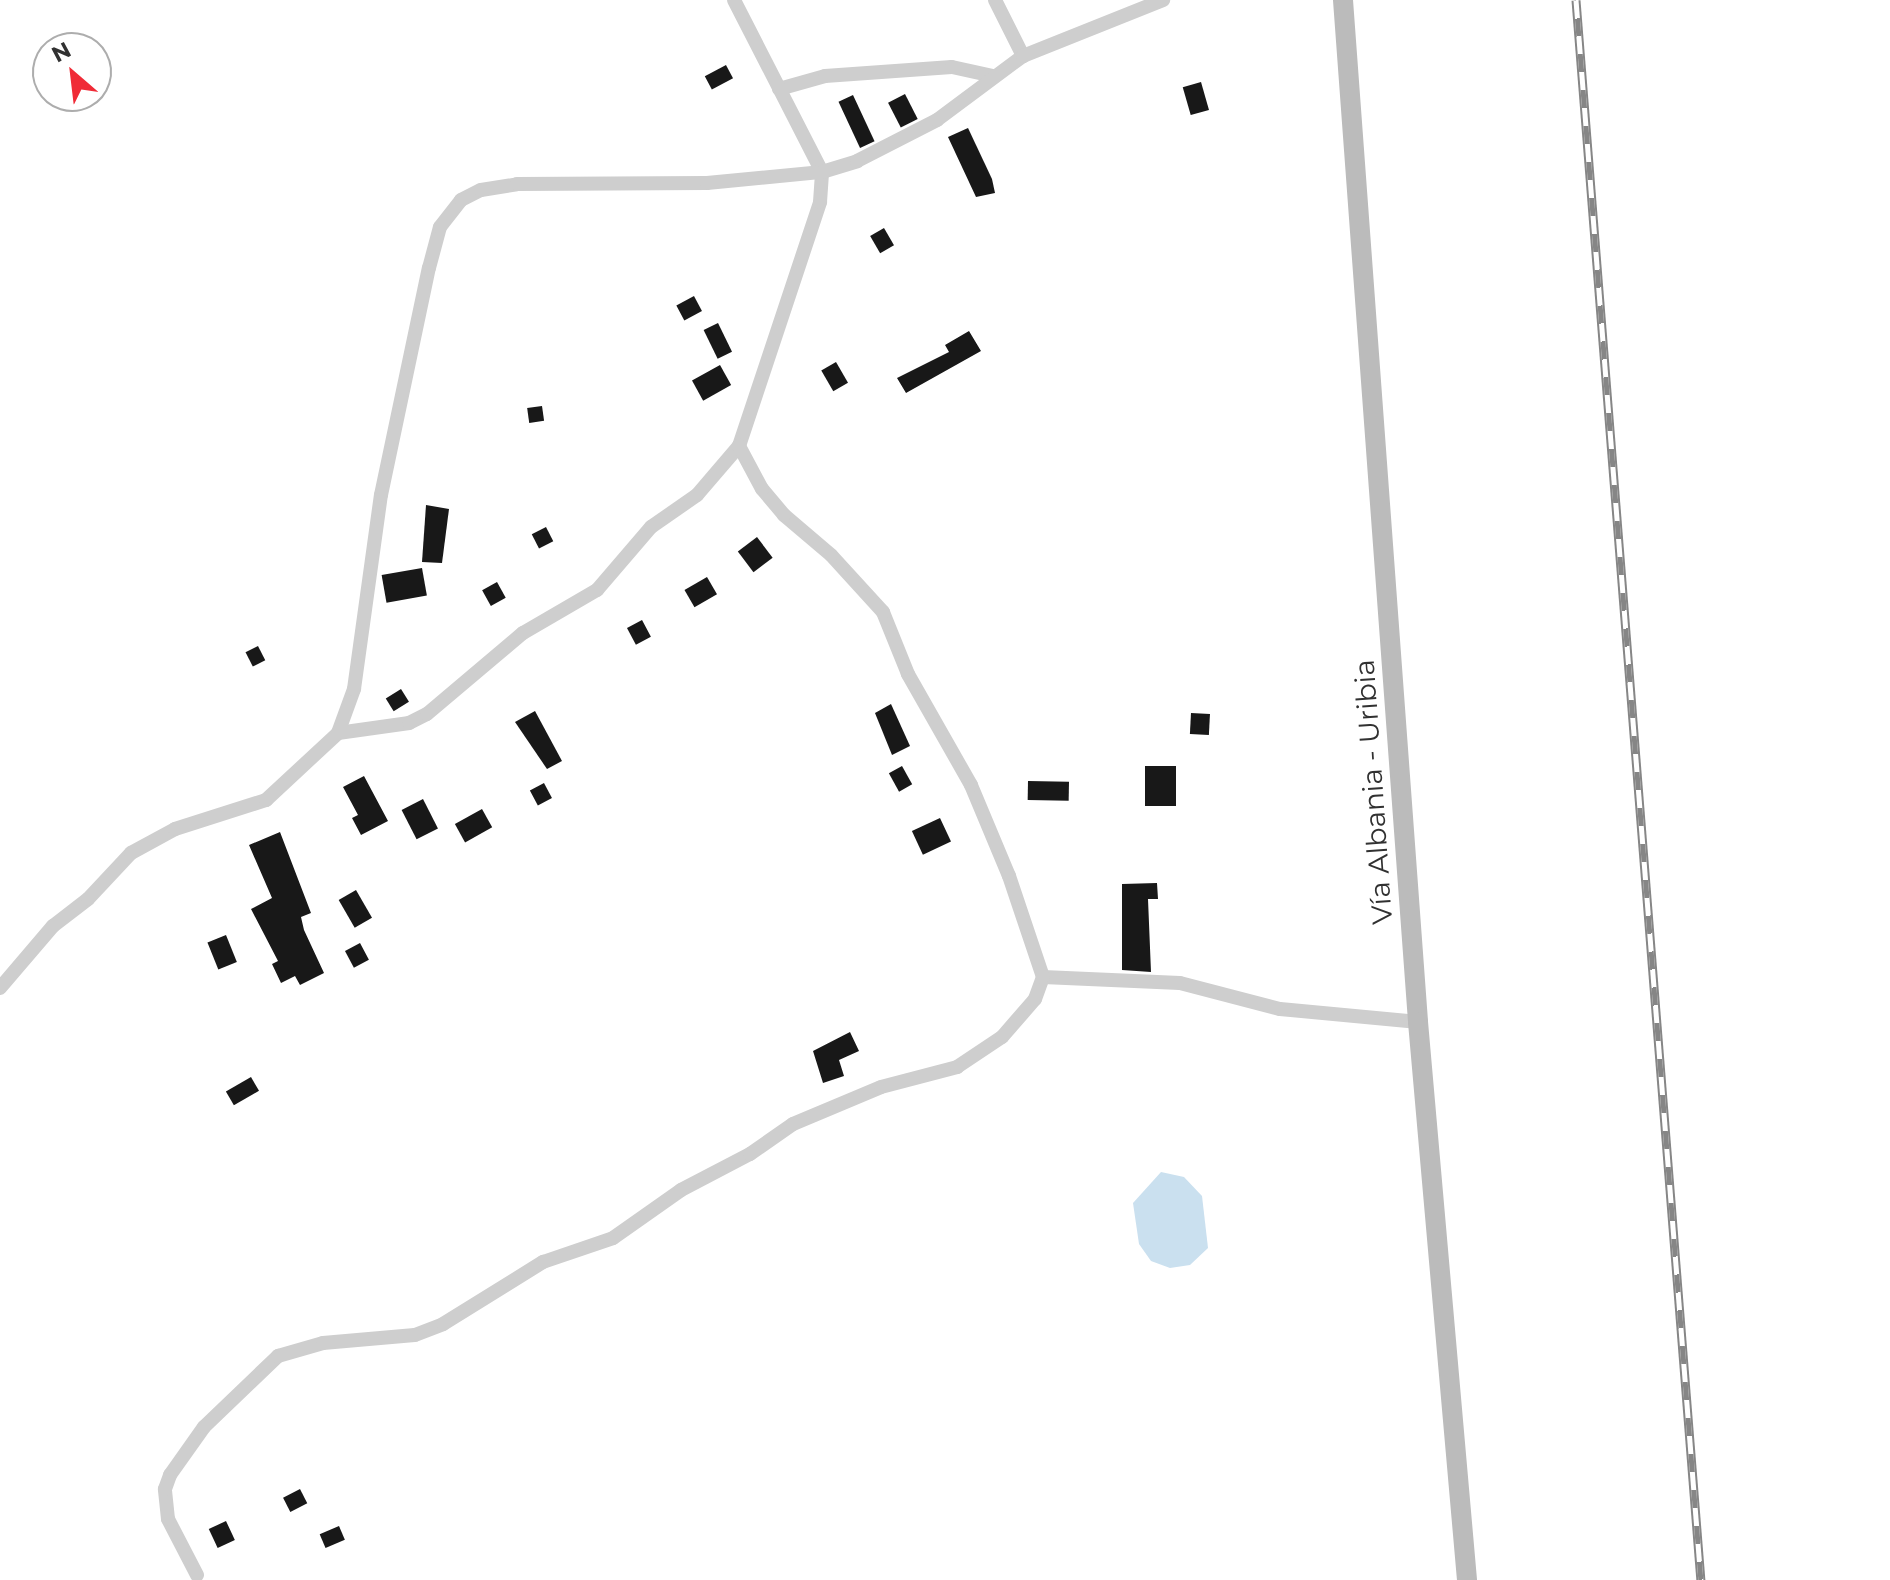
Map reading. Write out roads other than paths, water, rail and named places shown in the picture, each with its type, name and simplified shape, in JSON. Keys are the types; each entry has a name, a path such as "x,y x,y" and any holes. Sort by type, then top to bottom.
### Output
{"main road":[{"name":"Vía Albania - Uribia","path":"1343,0 1418,1022 1467,1580"}],"street":[{"path":"338,733 409,723 427,714 523,633 597,590 651,527 697,495 739,446 820,202 822,172 734,0"},
{"path":"995,0 1023,56"},
{"path":"0,988 53,926 88,899 131,853 175,829 266,800 338,733 354,689 381,495 429,268 440,227 461,200 481,190 517,184 707,183 822,172 857,161 937,120 1023,56 1163,0"},
{"path":"779,89 825,76 952,67 993,76"},
{"path":"197,1575 168,1519 165,1489 170,1475 204,1427 278,1356 323,1343 415,1335 443,1324 543,1262 613,1238 681,1190 804,1118 881,1087 957,1067 1002,1037 1035,999 1043,977 1036,946 971,785 908,674 883,612 831,555 784,515 762,489 739,446"},
{"path":"1043,977 1180,983 1280,1009 1418,1022"}],"water":[{"path":"1161,1172 1184,1177 1202,1196 1208,1248 1190,1265 1170,1268 1151,1261 1139,1244 1133,1203"}],"railway":[{"path":"1576,0 1701,1580"}]}
